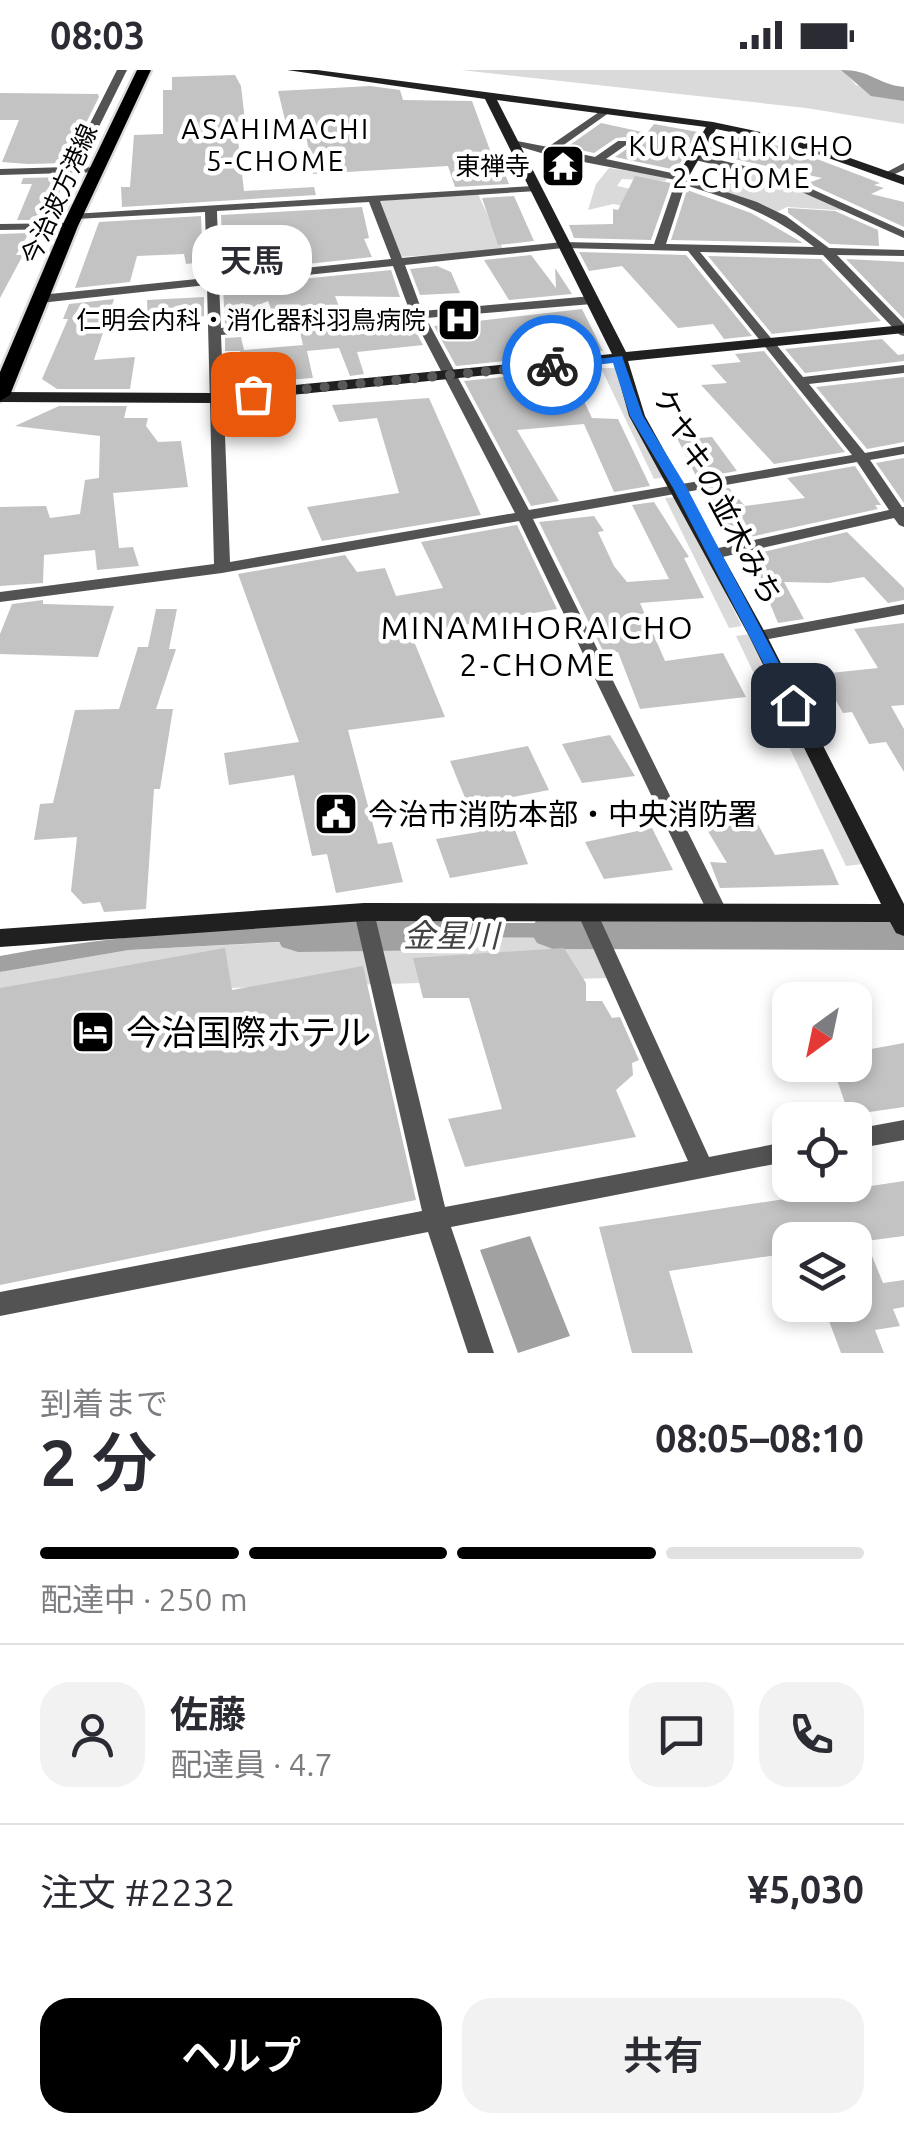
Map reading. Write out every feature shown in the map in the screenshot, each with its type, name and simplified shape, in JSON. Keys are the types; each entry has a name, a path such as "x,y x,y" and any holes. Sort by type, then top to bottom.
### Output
{"main road":[{"name":"今治波方港線","path":"0,396 73,221 144,70"}],"street":[{"path":"72,170 122,70"},
{"path":"292,70 713,125 794,142 904,181"},
{"name":"ケヤキの並木みち","path":"490,97 533,189 617,346 637,416 680,488 902,917"},
{"path":"548,152 605,112"},
{"path":"659,247 682,179 713,125"},
{"path":"595,162 622,142"},
{"path":"512,143 682,179 770,210 830,250 903,330"},
{"path":"695,157 777,176 904,235"},
{"path":"888,174 904,166"},
{"path":"0,172 98,170"},
{"path":"0,227 533,189"},
{"path":"374,200 417,313 525,517 716,911"},
{"path":"211,210 210,281 222,568"},
{"path":"40,299 563,245 904,253"},
{"path":"690,248 862,458 902,515 714,554"},
{"path":"213,332 592,300"},
{"path":"0,396 214,398 903,330"},
{"path":"799,381 904,369"},
{"path":"0,597 222,568 904,450"},
{"path":"758,636 904,609"},
{"path":"0,938 364,912 716,911 902,917"},
{"path":"364,912 435,1217 481,1353"},
{"path":"587,912 702,1168"},
{"path":"872,1136 904,1130"},
{"path":"0,1304 772,1154"}],"shaded area":[{"path":"461,70 843,70 856,85 904,99 904,124 806,108"},
{"path":"609,168 669,177 665,181 622,179 617,186 645,192 640,209 613,204 588,210 596,184"},
{"path":"735,169 775,178 849,211 787,207 777,212 713,187"},
{"path":"478,194 504,251 398,257 378,201"},
{"path":"601,368 615,368 632,417 666,477 654,479"},
{"path":"677,497 742,626 729,628 665,498"},
{"path":"750,634 863,864 846,866 736,636"},
{"path":"380,937 592,938 611,978 0,994 0,972 129,950"}],"water":[{"path":"349,923 354,938 129,950 0,972 0,956 87,942"},
{"path":"385,923 580,923 592,938 389,937"},
{"path":"530,1236 570,1336 518,1353 480,1250"}],"building":[{"path":"235,75 241,86 245,121 236,122 244,191 314,187 316,195 122,207 121,187 130,187 134,135 163,134 163,90 172,90 172,77"},
{"path":"370,86 400,90 403,100 472,101 498,172 504,172 509,184 455,187 448,166 313,174 303,119 285,120 278,91"},
{"path":"0,93 99,97 66,163 28,164 2,162 19,120 0,120"},
{"path":"601,123 647,133 654,124 698,132 676,170 615,157 628,148 626,137 616,138 594,153 567,147"},
{"path":"718,133 788,148 880,183 874,185 884,188 871,194 904,202 904,227 808,183 822,178 707,153"},
{"path":"635,176 671,183 651,240 574,238 569,225 613,224 613,209 618,210"},
{"path":"66,177 48,220 17,220 32,184 21,184 23,178"},
{"path":"687,190 751,213 803,243 671,240"},
{"path":"514,196 534,241 498,245 482,198"},
{"path":"362,207 369,238 364,239 372,257 223,273 221,215"},
{"path":"788,208 835,211 878,230 879,246 830,244 788,213"},
{"path":"201,216 203,262 186,264 184,254 137,256 130,282 75,288 99,222"},
{"path":"29,233 16,255 23,255 0,298 0,234"},
{"path":"579,252 686,255 752,336 724,339 713,324 678,328 622,266 589,271"},
{"path":"531,255 556,288 555,268 572,294 509,300 484,260"},
{"path":"708,256 821,259 881,321 772,334"},
{"path":"846,259 904,262 904,319"},
{"path":"437,266 451,272 460,293 420,295 410,269"},
{"path":"391,270 400,297 335,296 342,314 296,318 294,307 271,309 268,301 237,314 239,323 225,324 223,287"},
{"path":"204,297 204,316 148,323 147,300"},
{"path":"114,299 94,360 135,357 130,389 57,389 42,379 68,319 63,319 69,304"},
{"path":"582,309 603,351 456,366 434,326"},
{"path":"347,328 349,335 414,328 423,345 357,352 364,374 350,376 339,348 307,351 313,378 245,383 240,351 225,351 225,338 241,337 244,350 303,345 300,332"},
{"path":"882,339 898,355 904,354 904,361 805,373 785,349"},
{"path":"764,351 845,452 774,464 701,385 727,383 711,365 741,362 735,354"},
{"path":"569,370 592,418 618,419 650,486 614,492 584,424 517,430 559,501 531,506 464,381"},
{"path":"904,377 904,442 867,449 816,387"},
{"path":"429,398 481,515 322,541 307,507 399,493 377,418 339,422 332,405"},
{"path":"59,406 127,406 124,418 148,418 146,426 158,442 181,441 188,487 113,493 119,548 133,547 139,566 97,570 95,550 44,555 43,583 0,586 0,507 46,506 50,518 80,514 85,480 99,478 100,436 15,426"},
{"path":"681,432 686,439 712,437 737,471 697,478 676,436"},
{"path":"904,458 904,503 876,463"},
{"path":"855,466 881,505 875,505 878,509 736,540 705,493 729,488 745,506 805,498 787,478"},
{"path":"654,502 689,557 684,558 704,598 640,603 665,661 723,653 746,697 640,709 618,652 604,653 539,522 594,516 604,531 598,532 614,566 627,582 669,579 632,505"},
{"path":"517,525 557,609 411,634 445,717 348,730 378,844 392,842 403,882 336,893 327,854 312,856 294,775 229,785 224,753 299,742 238,574 345,555 357,572 385,568 396,596 443,588 421,542"},
{"path":"847,532 904,588 904,600 888,603 864,577 829,583 784,582 804,619 778,623 750,555"},
{"path":"43,600 43,604 114,606 98,657 0,654 0,634 12,604"},
{"path":"156,609 177,609 169,649 176,649 156,709 173,709 160,789 154,789 146,909 104,912 100,902 83,904 71,891 77,837 34,840 40,804 53,803 75,710 119,709 138,647 148,647"},
{"path":"904,623 904,705 891,706 904,729 904,772 886,742 869,744 852,712 843,713 821,674 878,668 854,629"},
{"path":"610,735 635,776 582,783 562,744"},
{"path":"528,746 549,790 503,799 528,864 450,878 436,839 479,832 450,761"},
{"path":"751,812 775,855 823,849 839,885 720,888 710,862 727,863 700,818"},
{"path":"652,828 673,870 604,879 585,842"},
{"path":"225,948 232,990 363,966 416,1200 0,1285 0,988"},
{"path":"564,948 586,983 586,1001 602,1001 612,1018 620,1017 639,1060 632,1063 633,1075 616,1090 636,1137 465,1167 448,1119 502,1109 469,998 423,998 413,958"},
{"path":"904,1043 904,1107 872,1112 872,1102 845,1102 838,1082 872,1082 872,1049"},
{"path":"904,1181 904,1236 872,1240 872,1222 772,1222 772,1256 669,1271 693,1353 632,1353 599,1227 772,1201 872,1202 872,1186"},
{"path":"872,1256 883,1283 904,1280 904,1307 893,1309 900,1326 875,1330 884,1353 841,1353 829,1322 872,1322"}],"waterway":[{"path":"852,70 879,91 904,94"},
{"name":"金星川","path":"553,931 904,932"},
{"name":"金星川","path":"298,934 440,932"}],"way so far":[{"path":"253,394 552,365"}],"place":[{"name":"東禅寺","path":"563,166"},
{"name":"仁明会内科・消化器科羽鳥病院","path":"459,320"},
{"name":"天馬","path":"253,394"},
{"name":"今治市消防本部・中央消防署","path":"336,814"},
{"name":"今治国際ホテル","path":"93,1032"}],"district":[{"name":"ASAHIMACHI 5-CHOME","path":"276,144"},
{"name":"KURASHIKICHO 2-CHOME","path":"742,161"},
{"name":"MINAMIHORAICHO 2-CHOME","path":"538,646"}],"route":[{"path":"552,365 618,359 637,416 680,488 793,705"}]}
